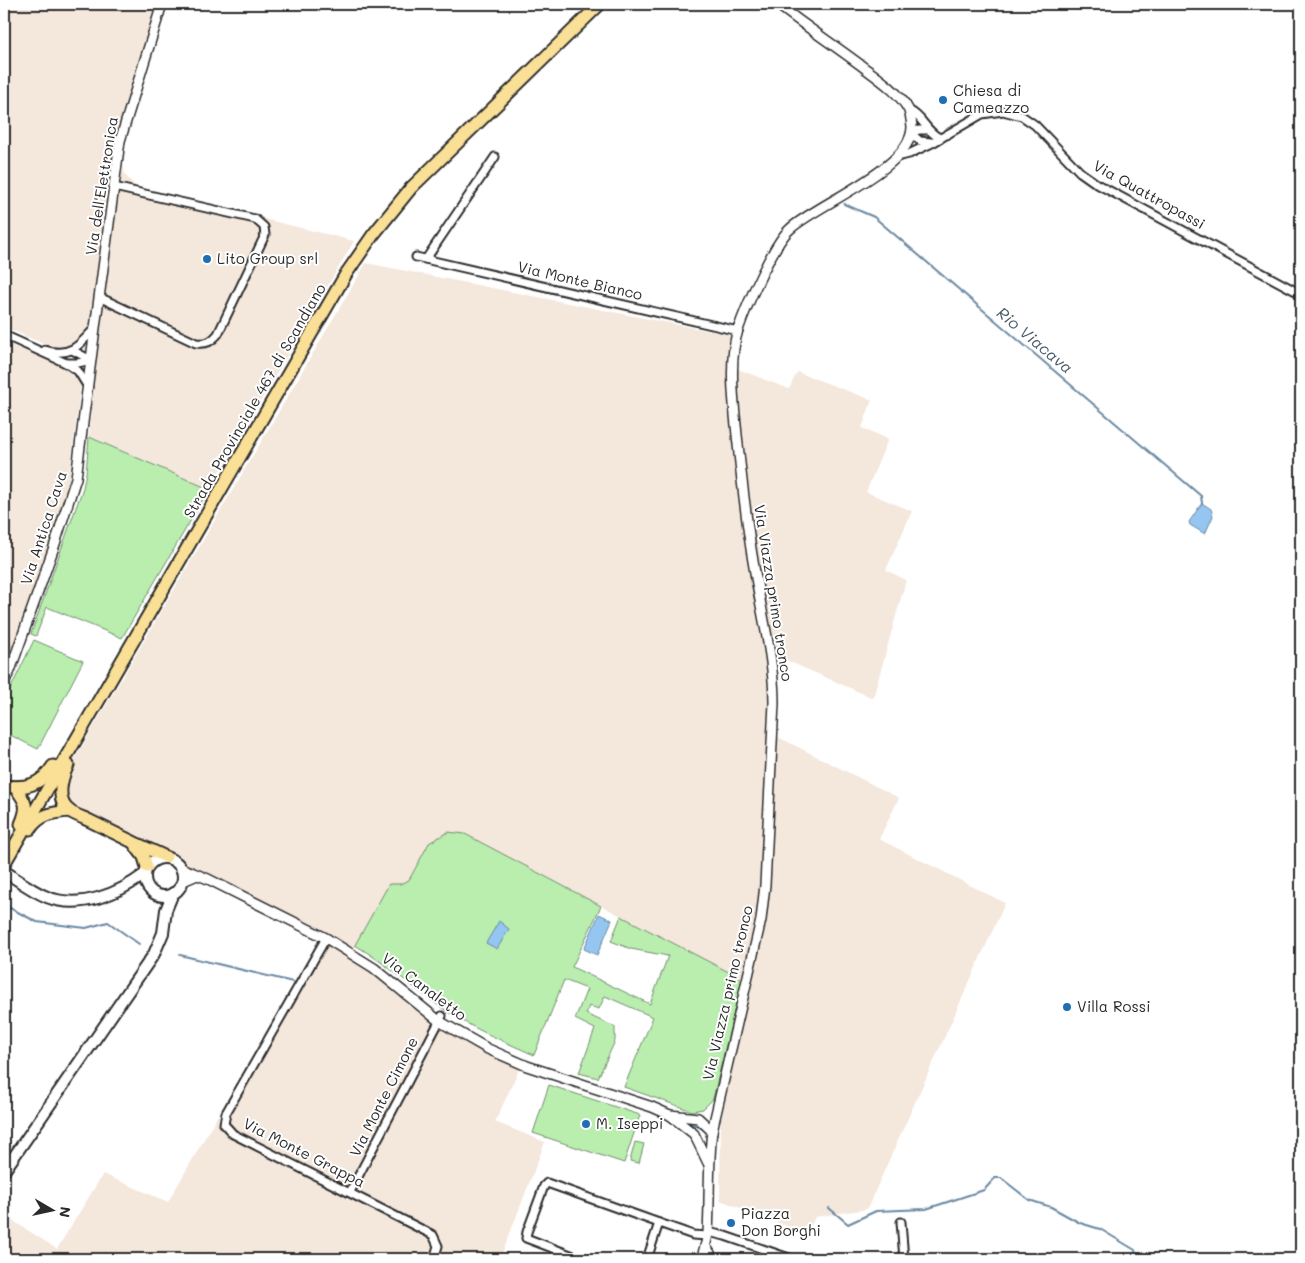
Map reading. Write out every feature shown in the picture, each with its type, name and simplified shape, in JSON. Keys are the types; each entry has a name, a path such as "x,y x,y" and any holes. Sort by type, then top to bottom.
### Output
{"main road":[{"name":"Strada Provinciale 467 di Scandiano","path":"4,864 346,274 373,235 411,188 600,4"},
{"path":"9,786 35,784 47,776 69,742 94,710"},
{"path":"4,1171 154,954 163,933 166,910 183,875 181,868 176,862 69,811 62,801 60,789 65,770 94,710"},
{"path":"4,859 26,812 24,800 9,786"},
{"path":"69,811 48,814 36,820 7,873 44,896 57,900 83,901 122,889 146,870 155,859 166,857"},
{"path":"133,842 144,857 146,884 166,910"},
{"path":"122,889 154,892 166,896 177,890"}],"street":[{"name":"Via dell'Elettronica","path":"89,378 94,328 120,141 162,4"},
{"path":"777,4 879,79 902,100 937,140"},
{"path":"910,111 912,133 920,141 937,140"},
{"name":"Via Quattropassi","path":"897,158 937,140 982,114 1003,111 1022,116 1036,125 1080,172 1097,184 1301,294"},
{"path":"912,133 919,130 928,130"},
{"name":"Via Viazza primo tronco","path":"702,1259 707,1234 712,1131 761,920 765,885 774,703 774,679 755,576 735,416 734,357 738,331 775,250 790,229 890,164 905,149 912,133"},
{"path":"426,259 495,157"},
{"path":"99,297 196,342 205,344 213,340 218,334 265,235 264,227 255,219 114,187"},
{"name":"Via Monte Bianco","path":"416,257 738,331"},
{"path":"4,335 35,348 54,353 72,350 80,345 94,328"},
{"path":"35,348 78,371 88,387"},
{"path":"72,350 91,360"},
{"path":"66,363 91,360"},
{"name":"Via Antica Cava","path":"4,682 26,626 73,491 78,467 89,378"},
{"name":"Via Canaletto","path":"181,868 326,938 374,968 441,1018 488,1049 527,1066 652,1107 670,1115 694,1134 710,1166"},
{"path":"177,890 183,881 197,875"},
{"name":"Via Monte Grappa","path":"326,938 226,1113 224,1124 233,1134 433,1235 438,1246 434,1259"},
{"name":"Via Monte Cimone","path":"350,1192 441,1018"},
{"path":"712,1131 698,1118 710,1112 718,1102"},
{"name":"Via Canaletto","path":"670,1115 698,1118"},
{"path":"694,1134 712,1131"},
{"path":"581,1259 526,1238 526,1232 544,1186 547,1183 693,1235 726,1236 792,1259"},
{"path":"901,1222 904,1259"},
{"path":"647,1259 660,1223"},
{"name":"Via Viazza primo tronco","path":"706,1246 710,1253 710,1259"}],"shaded area":[{"path":"4,4 167,4 129,124 122,160 125,175 137,188 354,241 209,489 89,437 96,366 4,327"},
{"path":"366,263 740,337 735,368 789,389 797,372 872,400 862,428 888,439 866,492 912,511 886,570 906,580 873,698 774,655 777,678 778,737 899,798 879,839 1005,903 867,1209 815,1217 807,1234 720,1200 721,1121 749,983 465,834 448,832 429,843 409,880 400,884 389,884 355,948 77,809 65,796 67,772"},
{"path":"4,342 72,371 81,382 66,503 4,674"},
{"path":"319,940 520,1067 495,1122 545,1142 500,1259 4,1259 4,1215 57,1249 103,1174 168,1202"}],"green space":[{"path":"89,437 209,489 122,638 47,607 36,636 31,634 83,488"},
{"path":"34,640 83,661 38,749 4,732 4,702"},
{"path":"448,832 465,834 601,906 572,967 650,1004 668,956 631,949 611,941 621,916 742,979 713,1099 703,1109 692,1111 624,1087 653,1017 605,996 599,1009 589,1006 586,1014 615,1027 615,1041 598,1078 579,1073 595,1029 575,1019 587,989 564,980 534,1055 456,1017 355,945 389,884 400,884 409,880 429,843"},
{"name":"M. Iseppi","path":"549,1085 640,1115 624,1163 533,1133"},
{"path":"635,1142 644,1144 639,1163 630,1161"}],"water":[{"path":"1202,503 1211,509 1213,516 1205,534 1190,525 1189,522"},
{"path":"599,914 612,920 597,955 584,949"},
{"path":"499,921 509,929 497,949 486,943"}],"waterway":[{"name":"Rio Viacava","path":"844,204 874,217 1201,496 1202,503"},
{"path":"4,895 6,906 37,922 86,928 108,922 139,944"},
{"path":"180,955 297,983"},
{"path":"686,1122 702,1128"},
{"path":"829,1208 848,1224 876,1211 926,1209 984,1190 995,1178 1001,1178 1029,1200 1051,1207 1080,1223 1100,1229 1135,1250 1137,1259"}],"place":[{"name":"Chiesa di Cameazzo","path":"943,100"},
{"name":"Lito Group srl","path":"207,259"},
{"name":"Villa Rossi","path":"1067,1007"},
{"name":"M. Iseppi","path":"586,1124"},
{"name":"Piazza Don Borghi","path":"731,1223"}]}
